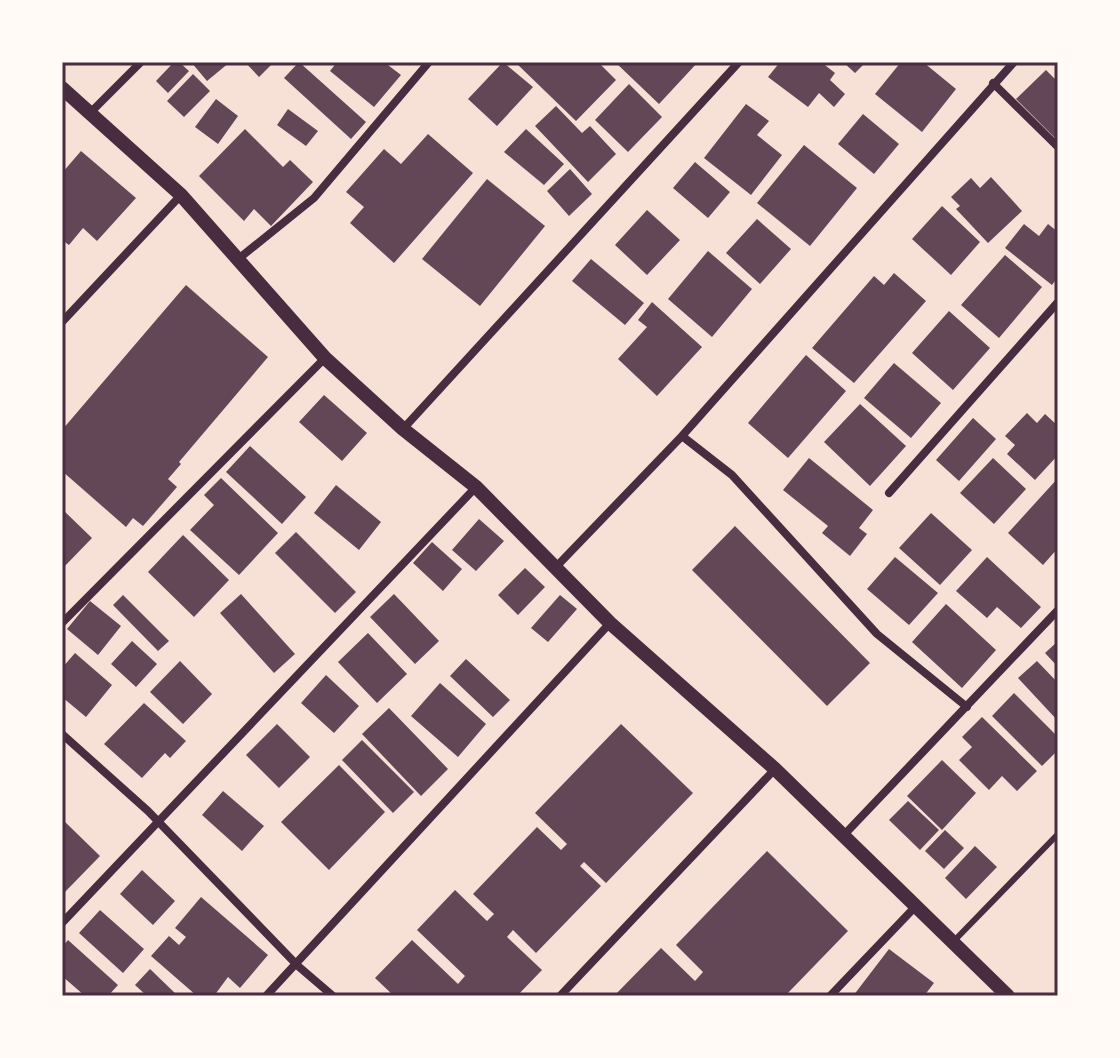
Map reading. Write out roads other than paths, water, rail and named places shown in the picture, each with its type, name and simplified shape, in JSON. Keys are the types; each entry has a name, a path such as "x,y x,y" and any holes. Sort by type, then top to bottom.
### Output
{"street":[{"path":"91,112 141,62"},
{"path":"237,260 314,198 429,62"},
{"path":"403,429 739,62"},
{"path":"555,568 682,436 1014,62"},
{"path":"993,83 1058,147"},
{"path":"62,88 181,195 325,358 403,429 476,487 610,623 775,769 1008,996"},
{"path":"62,322 181,195"},
{"path":"889,493 1058,302"},
{"path":"62,623 325,358"},
{"path":"682,436 732,475 877,634 967,707"},
{"path":"62,923 476,487"},
{"path":"843,836 1058,610"},
{"path":"266,996 298,966 610,623"},
{"path":"62,734 159,821 298,966 333,996"},
{"path":"560,996 775,769"},
{"path":"830,996 915,907"}],"lane":[{"path":"952,943 1058,834"}]}
